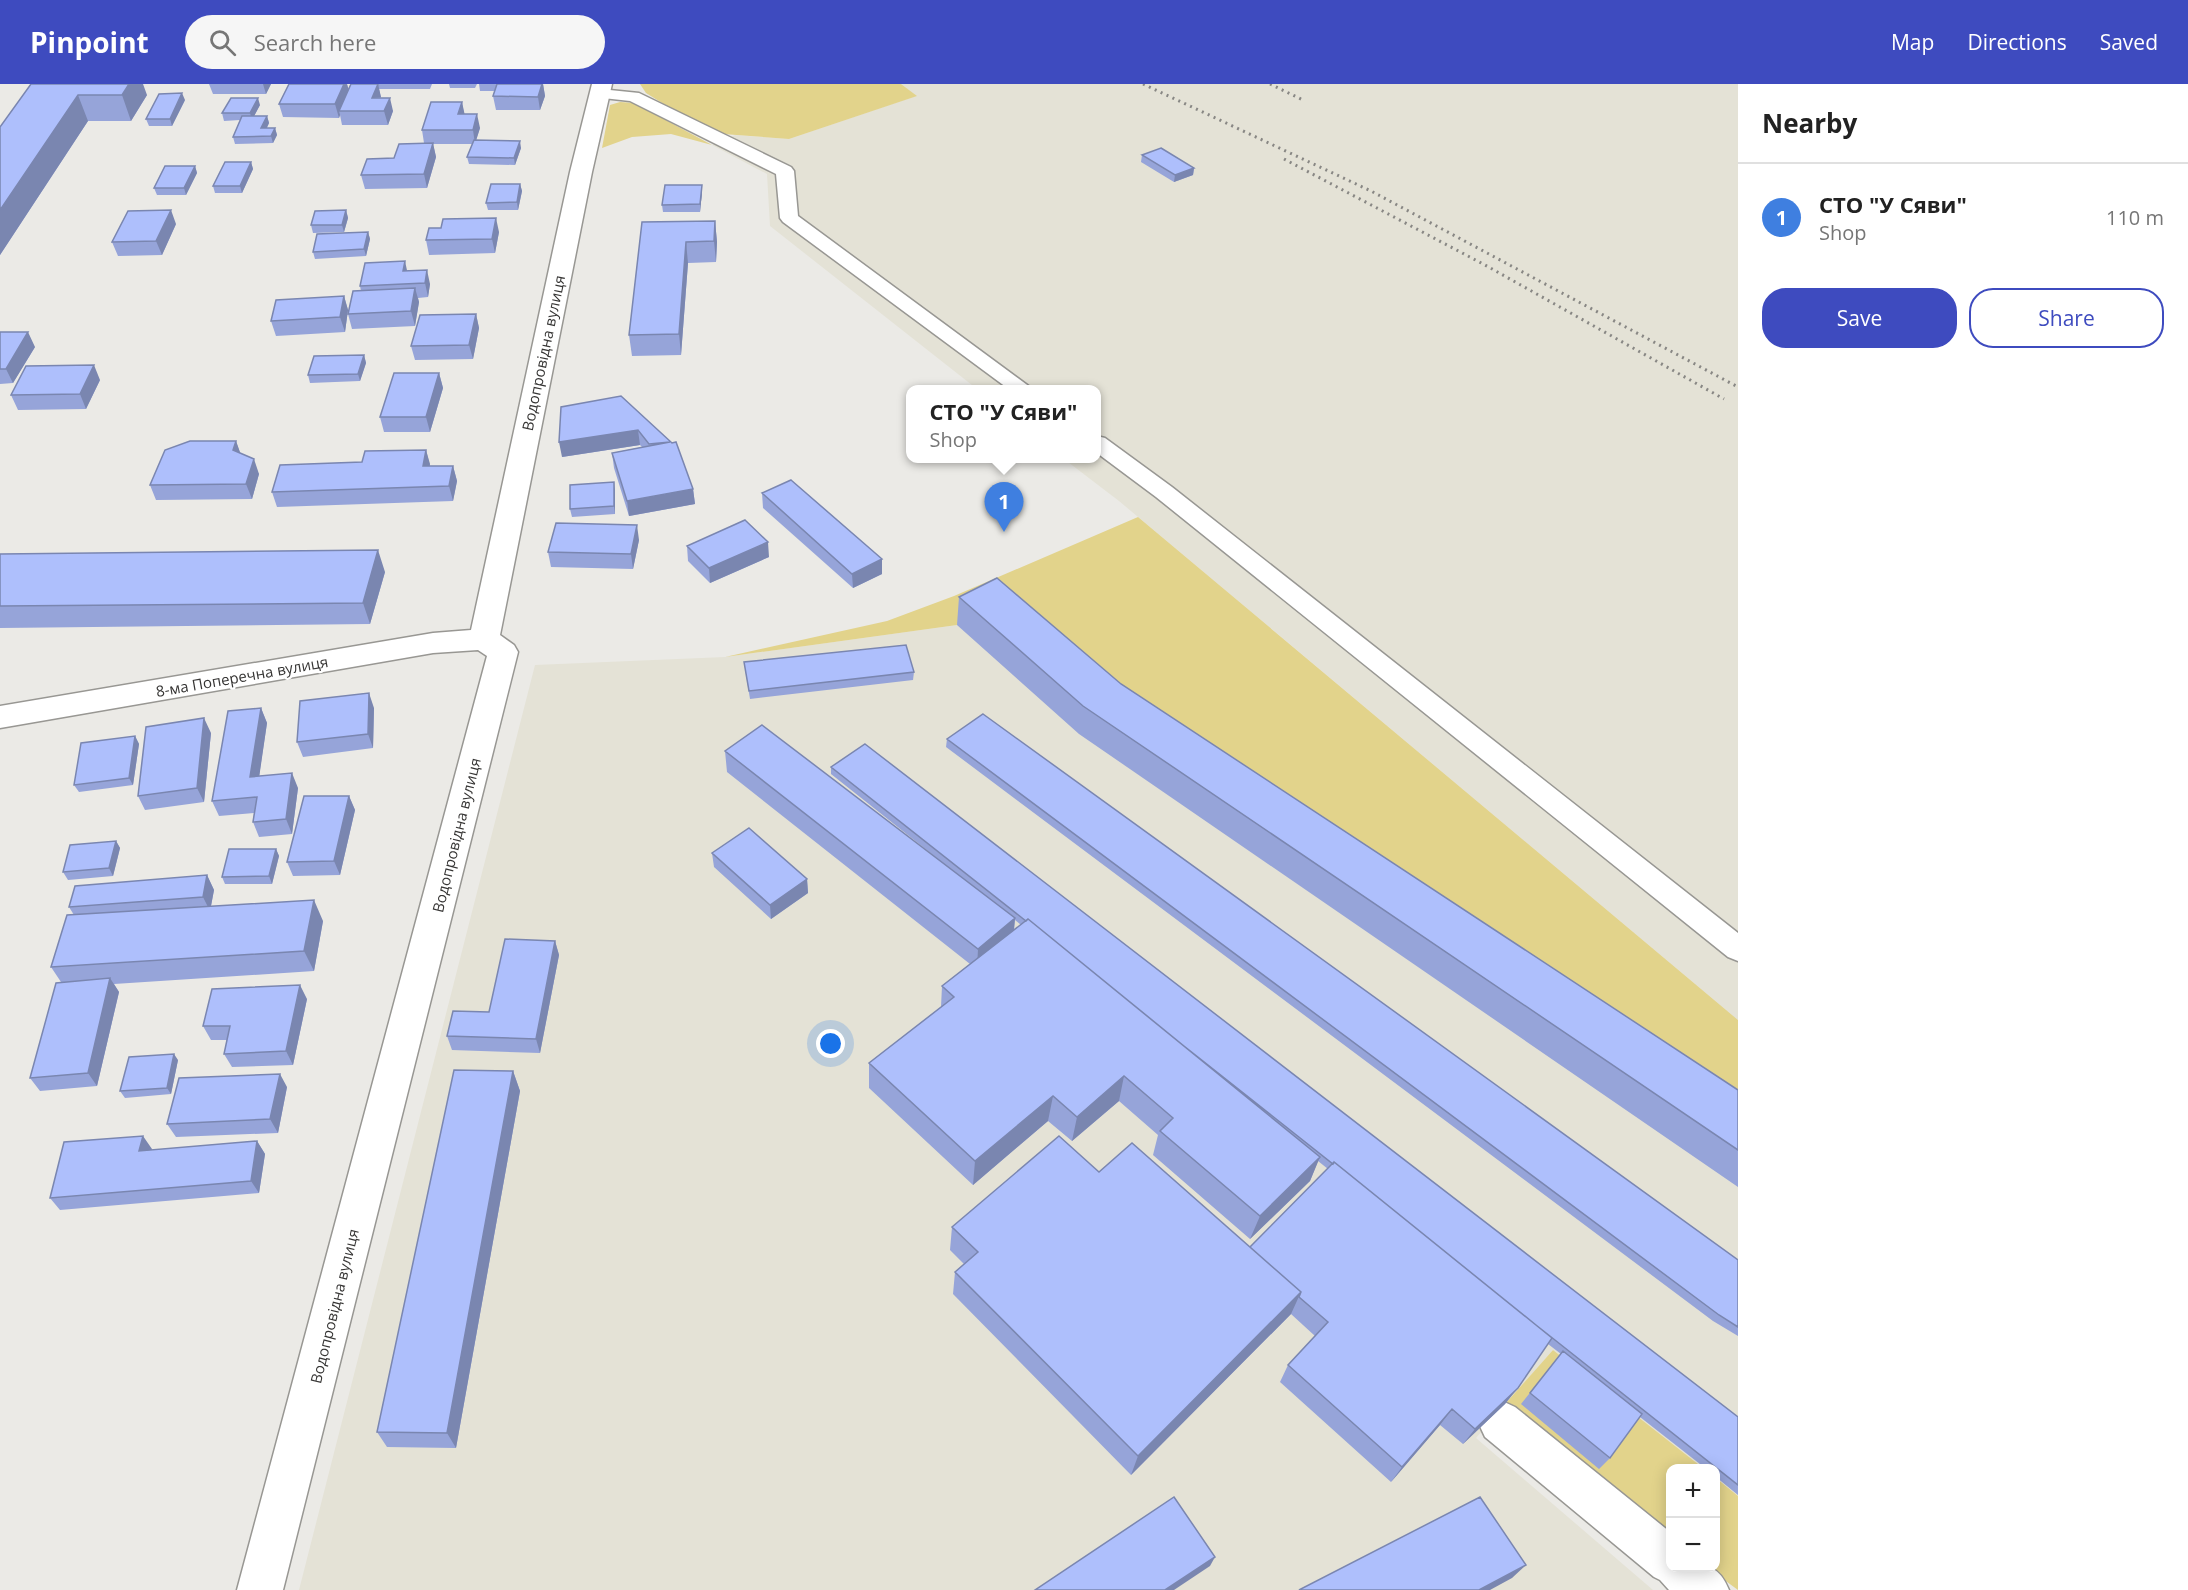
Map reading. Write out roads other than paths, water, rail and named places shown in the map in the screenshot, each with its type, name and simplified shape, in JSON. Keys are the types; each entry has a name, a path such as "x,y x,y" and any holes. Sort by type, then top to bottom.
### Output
{"street":[{"name":"Водопровідна вулиця","path":"260,1590 503,652 484,639 578,183 601,89"},
{"name":"8-ма Поперечна вулиця","path":"0,717 433,643 484,639"},
{"path":"1500,1422 1666,1557"},
{"path":"1683,1572 1706,1590"}],"lane":[{"path":"601,89 633,96 785,171 789,218 1017,385"},
{"path":"1101,446 1164,492 1738,949"}],"railway":[{"path":"1143,84 1371,191 1738,387"},
{"path":"1270,84 1303,100"},
{"path":"1284,159 1485,265 1724,399"}],"place":[{"name":"СТО \"У Сяви\"","path":"1004,532"}]}
